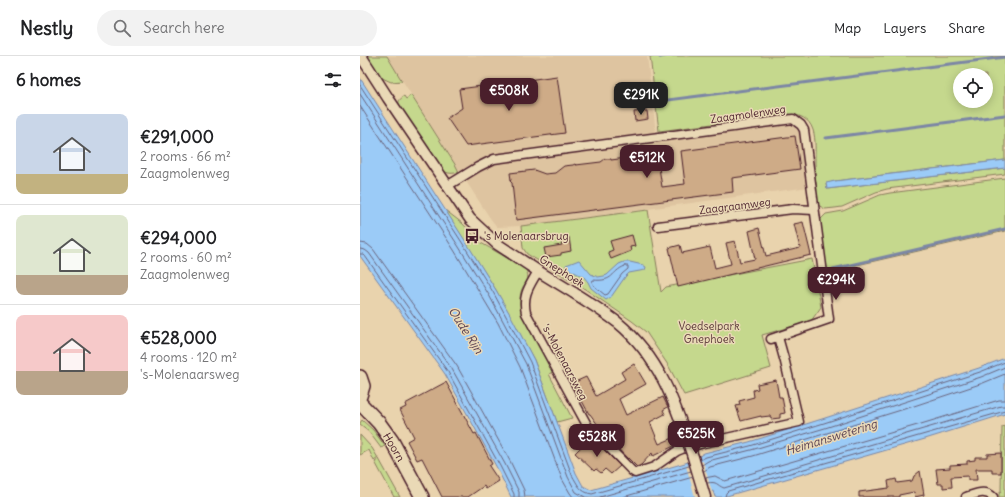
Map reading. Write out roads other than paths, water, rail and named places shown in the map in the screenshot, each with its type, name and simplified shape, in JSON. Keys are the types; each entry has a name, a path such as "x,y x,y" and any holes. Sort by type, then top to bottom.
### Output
{"main road":[{"path":"360,377 363,386 360,396"},
{"name":"Hoorn","path":"360,403 379,423 392,441 422,496"}],"street":[{"name":"Gnephoek","path":"361,56 470,219 497,244 618,323 641,345 652,360 672,396 705,497"},
{"name":"Zaagmolenweg","path":"447,186 494,159 793,119 801,125 804,130 829,319 774,338"},
{"name":"Zaagraamweg","path":"658,226 793,209 814,210"},
{"name":"'s-Molenaarsweg","path":"538,271 525,297 524,305 526,312 587,425 635,473 654,467 682,449 799,422 785,362 774,338"},
{"path":"966,497 986,492 993,497"}],"water":[{"path":"360,78 466,242 511,316 534,360 576,473 583,486 591,490 692,461 704,453 749,442 822,419 979,368 1005,358 1005,414 925,439 723,497 715,497 713,491 692,497 511,497 497,468 445,374 360,256"},
{"path":"1005,160 1005,168 827,189 826,183 835,181"},
{"path":"579,260 591,274 598,277 607,275 619,264 624,262 630,262 646,267 645,270 629,273 611,297 606,300 591,288 584,277 566,268 566,265"}],"waterway":[{"path":"660,57 665,56"},
{"path":"668,100 1005,57"},
{"path":"826,138 1005,115"},
{"path":"833,269 1005,229"}],"place":[{"name":"'s Molenaarsbrug","path":"472,236"}],"park label":[{"name":"Voedselpark Gnephoek","path":"709,332"}],"water label":[{"name":"Oude Rijn","path":"466,330"},
{"name":"Heimanswetering","path":"831,437"}]}
